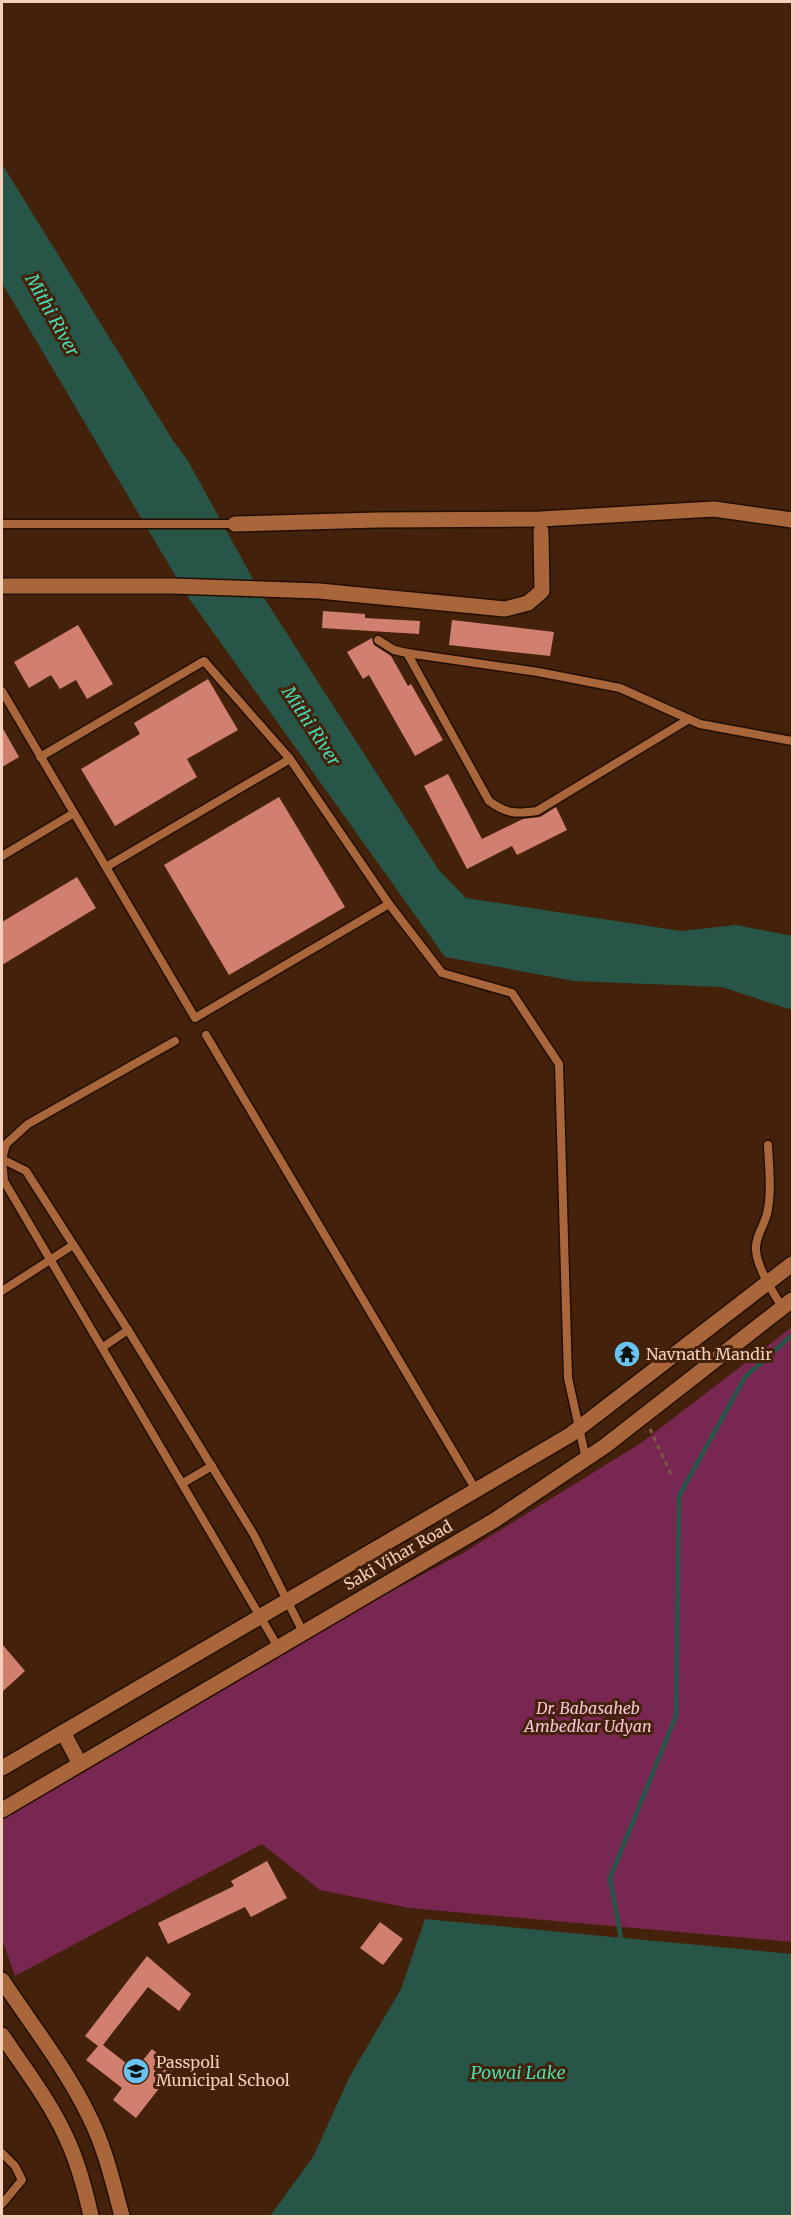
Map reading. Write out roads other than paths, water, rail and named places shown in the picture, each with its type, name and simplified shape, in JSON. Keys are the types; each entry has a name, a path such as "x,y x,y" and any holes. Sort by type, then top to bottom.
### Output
{"main road":[{"path":"235,525 377,520 541,519 714,509 792,520"},
{"path":"2,586 172,586 319,591 506,609 528,603 542,591 541,531"},
{"name":"Saki Vihar Road","path":"2,1768 579,1429 792,1263"},
{"name":"Saki Vihar Road","path":"2,1810 495,1520 642,1418 788,1304"},
{"path":"63,1732 80,1764"},
{"path":"2,1980 66,2076 90,2117 109,2169 122,2217"},
{"path":"2,2035 50,2107 67,2138 84,2185 92,2217"}],"lane":[{"path":"2,524 235,525"},
{"path":"378,640 394,650 407,653 538,672 620,688 700,724 792,741"},
{"path":"407,653 483,793 500,809 515,814 537,811 689,719"},
{"path":"40,757 204,661 290,759 389,904 442,973 512,993 559,1064 567,1378 586,1459"},
{"path":"2,691 195,1018 389,904"},
{"path":"106,867 290,759"},
{"path":"2,856 74,813"},
{"path":"206,1035 476,1490"},
{"path":"176,1041 28,1124 6,1144 2,1159 3,1182 52,1260 262,1616 278,1647"},
{"path":"768,1145 770,1193 756,1250 767,1283 788,1304"},
{"path":"2,1159 26,1170 128,1330 254,1535 303,1632"},
{"path":"2,1291 73,1245"},
{"path":"103,1347 128,1330"},
{"path":"183,1483 212,1466"},
{"path":"2,2153 15,2166 22,2180 2,2204"}],"water":[{"name":"Mithi River","path":"2,164 172,439 188,461 259,590 438,869 466,898 681,931 736,925 792,936 792,1010 722,987 574,981 445,957 188,597 2,283"},
{"name":"Powai Lake","path":"425,1919 792,1954 792,2216 270,2216 313,2157 350,2076 401,1989"}],"waterway":[{"path":"622,1944 610,1878 676,1716 679,1496 745,1377 792,1335"}],"place":[{"name":"Navnath Mandir","path":"627,1354"},
{"name":"Passpoli Municipal School","path":"136,2071"}],"park label":[{"name":"Dr. Babasaheb Ambedkar Udyan","path":"588,1717"}]}
